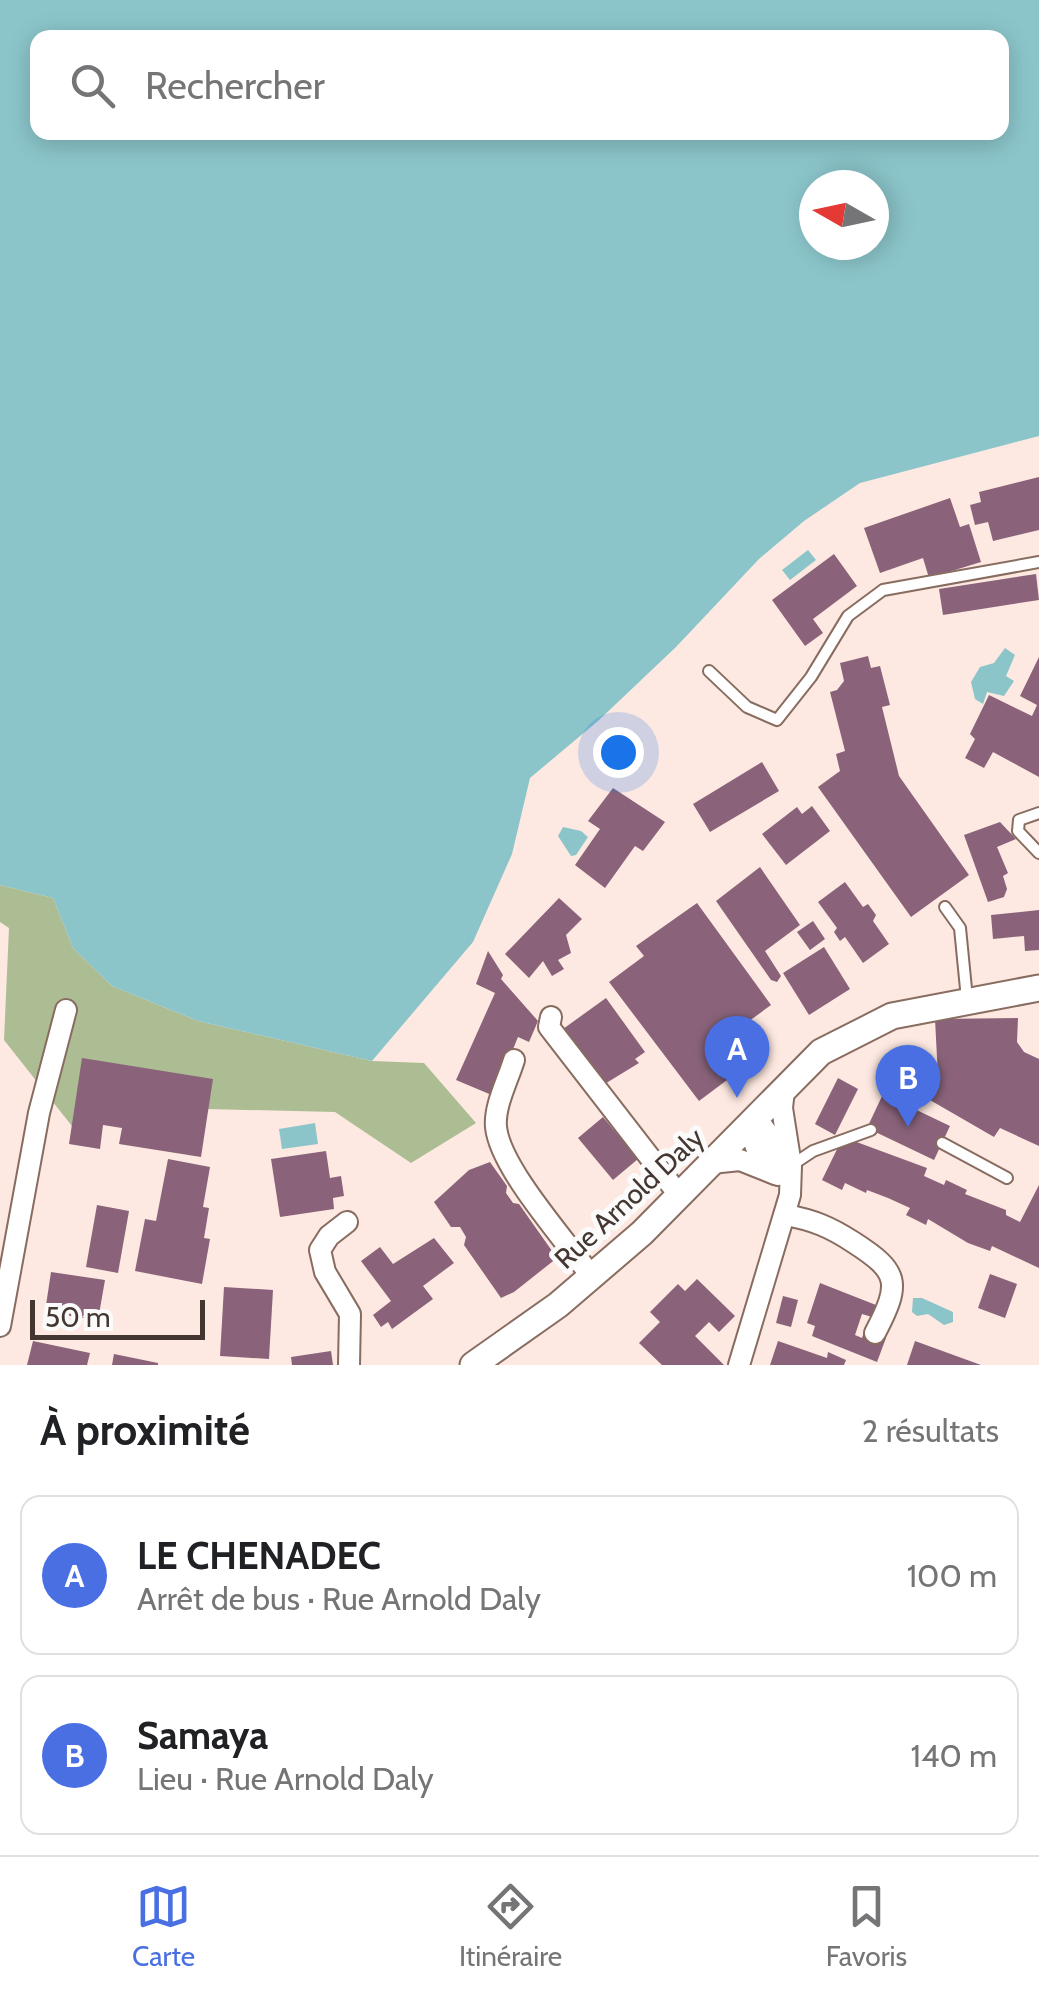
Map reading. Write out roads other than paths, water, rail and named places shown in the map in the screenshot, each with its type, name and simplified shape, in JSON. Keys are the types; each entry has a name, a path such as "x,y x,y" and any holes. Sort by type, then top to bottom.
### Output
{"street":[{"name":"Rue Arnold Daly","path":"473,1365 558,1305 642,1233 822,1052 892,1016 1039,988"},
{"path":"0,1326 39,1113 66,1010"},
{"path":"551,1017 549,1027 679,1196"},
{"path":"514,1060 496,1126 508,1161 591,1276"},
{"path":"739,1365 788,1205 784,1090"},
{"path":"748,1125 763,1126 784,1170"},
{"path":"711,1163 740,1160 784,1170"},
{"path":"788,1205 885,1262 891,1279 890,1304 875,1333"},
{"path":"347,1222 329,1236 320,1250 325,1272 350,1314 349,1365"}],"lane":[{"path":"709,671 747,707 777,720 811,677 848,616 883,590 1039,562"},
{"path":"1039,813 1019,820 1018,832 1039,853"},
{"path":"945,906 960,928 967,1000"},
{"path":"784,1170 813,1151 872,1130"},
{"path":"942,1143 1008,1178"}],"water":[{"path":"0,0 1039,0 1039,436 860,483 804,521 759,559 676,647 530,778 512,854 473,942 372,1061 198,1021 112,986 73,948 53,898 0,885"},
{"path":"808,550 816,560 790,580 782,570"},
{"path":"1005,648 1015,655 1006,676 1014,681 1004,696 987,692 983,704 975,699 971,682 980,667 994,663"},
{"path":"563,827 588,837 576,855 571,856 558,836"},
{"path":"315,1123 318,1144 282,1149 279,1129"},
{"path":"913,1298 953,1312 953,1322 944,1325 928,1314 917,1316 912,1312"}],"place":[{"name":"LE CHENADEC","path":"737,1098"},
{"name":"Samaya","path":"908,1127"}]}
